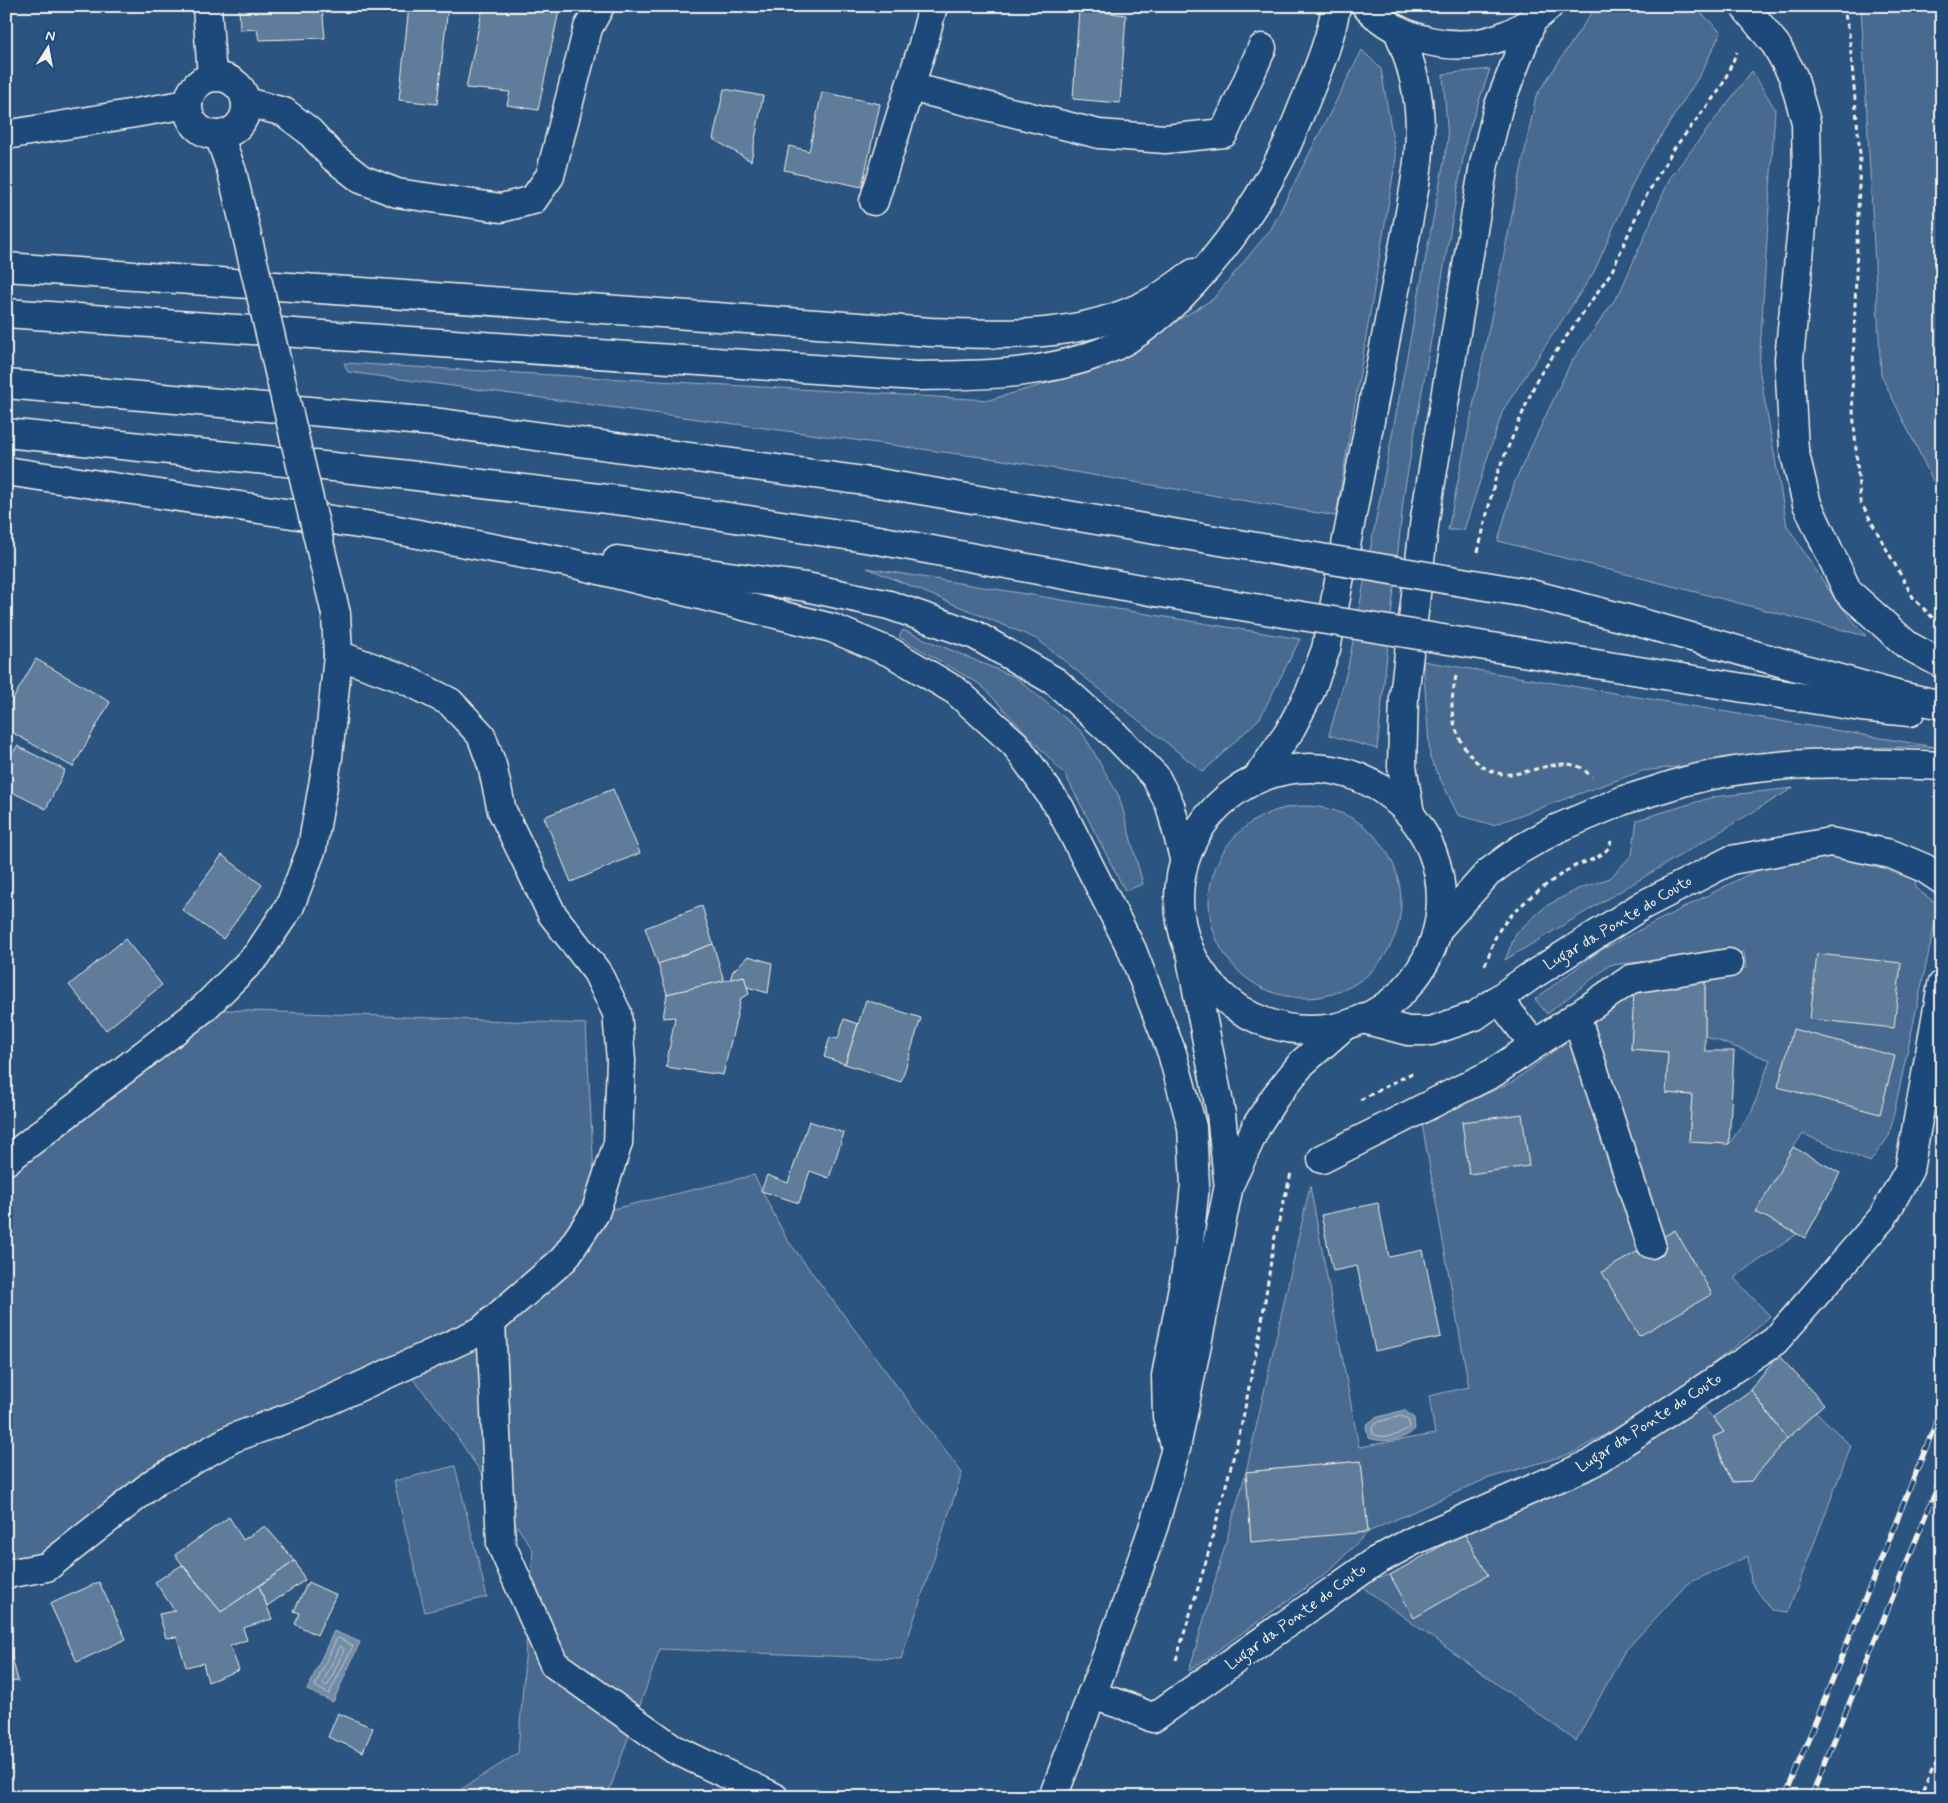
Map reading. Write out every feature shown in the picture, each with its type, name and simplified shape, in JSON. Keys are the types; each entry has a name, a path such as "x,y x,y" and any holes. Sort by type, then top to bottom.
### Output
{"main road":[{"path":"207,6 212,77"},
{"path":"246,102 284,112 310,131 333,157 361,179 397,192 501,208 533,200 550,176 588,28 600,6"},
{"path":"874,201 933,6"},
{"path":"6,313 916,376 1010,374 1058,365 1093,355 1134,336 1185,292 1210,263 1254,202 1282,155 1318,70 1334,23 1336,6"},
{"path":"1366,6 1398,30 1431,42 1466,44 1501,38 1541,14"},
{"path":"1744,6 1776,45 1793,76 1806,122 1807,176 1789,360 1794,450 1806,504 1848,592 1906,645 1942,664"},
{"path":"1410,814 1402,766 1404,696 1426,518 1484,164 1498,108 1541,14"},
{"path":"1257,778 1290,732 1310,692 1326,649 1408,224 1418,167 1421,106 1412,60 1398,30"},
{"path":"910,87 1099,134 1165,139 1224,133 1262,48"},
{"path":"212,77 231,80 238,86 246,102 242,120 228,133 219,135 209,134 196,126 189,114 188,104 196,86 203,80 212,77"},
{"path":"6,136 188,104"},
{"path":"6,1161 203,1009 257,955 290,906 312,848 328,757 338,655 336,614 232,172 219,135"},
{"path":"6,267 931,332 1021,335 1070,329 1106,321 1150,302 1210,263"},
{"path":"6,384 434,422 879,483 1527,593 1631,620 1900,696 1942,704"},
{"path":"6,433 391,473 624,501 878,540 1156,592 1522,652 1861,707 1942,715"},
{"path":"6,471 392,529 571,562 832,628 892,652 956,691 1015,744 1060,808 1132,950 1172,1053 1192,1127 1195,1185 1186,1271 1166,1376 1166,1416 1176,1448"},
{"path":"571,562 616,560 644,562 806,587 889,605 975,635 1056,682 1116,736 1155,776 1170,805 1184,858"},
{"path":"6,1574 47,1567 156,1481 234,1438 302,1414 481,1331 564,1259 596,1213 618,1143 621,1060 617,1013 597,972 552,914 502,811 492,765 481,735 450,702 402,678 338,655"},
{"path":"1438,929 1488,873 1519,850 1556,829 1624,800 1687,781 1762,768 1833,762 1942,766"},
{"path":"1053,1797 1128,1600 1154,1525 1176,1448 1229,1184 1257,1125 1274,1097 1302,1063 1353,1022 1389,1004 1411,983 1428,957 1438,929 1441,899 1438,868 1427,840 1410,814 1385,791 1355,776 1331,770 1289,769 1257,778 1225,798 1200,825 1184,858 1179,882 1178,906 1221,1114 1229,1184"},
{"name":"Lugar da Ponte do Couto","path":"1353,1022 1408,1031 1431,1031 1474,1016 1643,904 1731,860 1830,842 1891,854 1924,868 1942,880"},
{"path":"1189,952 1203,976 1220,996 1241,1011 1265,1022 1291,1028 1317,1030 1353,1022"},
{"path":"1309,1163 1493,1073 1631,979 1729,964"},
{"name":"Lugar da Ponte do Couto","path":"1091,1695 1126,1706 1153,1718 1374,1562 1413,1541 1590,1464 1775,1341 1883,1217 1909,1170 1942,985"},
{"path":"1499,999 1534,1045"},
{"path":"1576,1016 1651,1244"},
{"path":"491,1322 501,1544 554,1664 674,1749 774,1797"}],"path":[{"path":"1843,6 1849,32 1860,154 1852,397 1860,500 1914,599 1935,620"},
{"path":"1476,560 1496,476 1537,379 1612,272 1642,203 1673,150 1721,88 1739,48"},
{"path":"1456,672 1452,708 1460,739 1467,752 1481,766 1503,774 1560,764 1580,767 1594,778"},
{"path":"1474,1016 1485,966 1499,930 1528,900 1572,868 1599,856 1610,846 1612,838"},
{"path":"1359,1100 1367,1094 1416,1071"},
{"path":"1170,1705 1171,1675 1205,1565 1241,1428 1262,1327 1274,1241 1291,1174 1309,1163"},
{"path":"1919,1797 1942,1747"}],"shaded area":[{"path":"1596,6 1694,6 1721,32 1700,75 1638,172 1594,272 1503,410 1464,530 1448,530 1536,96"},
{"path":"1861,6 1942,6 1942,499 1881,375"},
{"path":"1362,50 1381,69 1396,158 1336,516 1003,460 348,372 344,363 989,400 1097,369 1213,299 1271,229"},
{"path":"1490,69 1467,136 1404,493 1377,749 1329,735 1348,667 1448,140 1443,74"},
{"path":"1752,71 1775,109 1759,368 1787,526 1835,599 1866,636 1498,541 1515,481 1570,364 1620,292 1670,178"},
{"path":"867,568 1300,639 1260,718 1203,772 1037,639"},
{"path":"903,630 1015,677 1082,732 1119,796 1143,884 1125,891 1066,776 981,685 899,637"},
{"path":"1423,661 1935,747 1835,748 1642,771 1493,825 1458,815 1430,758"},
{"path":"1793,788 1505,960 1516,933 1546,906 1578,889 1610,878 1632,855 1637,820 1713,797"},
{"path":"1305,806 1324,808 1342,814 1373,834 1393,865 1399,883 1401,902 1399,921 1393,939 1373,970 1342,990 1324,996 1305,998 1286,996 1268,990 1237,970 1217,939 1211,921 1209,902 1211,883 1217,865 1237,834 1268,814 1286,808"},
{"path":"1799,856 1859,858 1917,872 1915,888 1939,905 1889,1136 1870,1162 1803,1134 1793,1147 1757,1212 1797,1234 1734,1278 1770,1316 1750,1335 1667,1399 1573,1453 1486,1479 1368,1532 1361,1461 1246,1472 1310,1186 1359,1447 1435,1434 1429,1396 1469,1387 1422,1124 1514,1081 1635,990 1631,1049 1668,1052 1666,1093 1692,1095 1689,1142 1729,1144 1752,1111 1770,1060 1705,1036 1705,968 1746,968 1744,952 1610,965 1547,1014 1535,999 1601,950 1753,872"},
{"path":"203,1009 586,1024 596,1213 754,1175 786,1238 962,1473 901,1659 660,1649 607,1797 449,1797 518,1753 533,1550 441,1413 403,1367 233,1438 47,1567 6,1574 6,1161"},
{"path":"1700,1402 1724,1432 1713,1437 1732,1482 1751,1481 1787,1439 1816,1412 1851,1446 1788,1612 1771,1610 1751,1582 1748,1556 1687,1584 1624,1652 1576,1741 1358,1584 1390,1575"},
{"path":"455,1466 487,1597 425,1612 394,1481"},
{"path":"1246,1472 1368,1532 1329,1571 1189,1671"}],"water":[{"path":"1404,1410 1414,1418 1415,1429 1410,1433 1387,1441 1368,1438 1366,1425 1375,1418"},
{"path":"334,1631 360,1642 333,1702 307,1690"}],"building":[{"path":"239,6 322,6 325,38 259,40 257,29 240,30"},
{"path":"409,6 448,6 437,104 399,100"},
{"path":"483,6 560,6 538,110 507,105 510,92 466,88"},
{"path":"1079,9 1126,15 1120,103 1073,99"},
{"path":"724,89 763,96 751,161 713,139"},
{"path":"822,92 880,104 862,187 784,170 789,146 809,151"},
{"path":"36,659 110,702 73,767 6,729 6,711"},
{"path":"17,746 65,770 46,809 6,789 6,767"},
{"path":"613,789 640,853 571,882 544,817"},
{"path":"222,855 262,885 223,939 182,910"},
{"path":"702,906 713,944 658,964 645,928"},
{"path":"125,939 162,985 106,1030 69,985"},
{"path":"713,944 724,981 667,994 658,964"},
{"path":"1817,954 1901,963 1894,1028 1810,1019"},
{"path":"748,956 772,963 768,993 747,987 744,976 730,980 733,971"},
{"path":"744,976 749,994 741,998 723,1075 666,1067 675,1017 663,1018 667,994"},
{"path":"1705,982 1705,1051 1734,1051 1729,1144 1689,1142 1692,1095 1666,1093 1668,1052 1631,1049 1634,992 1643,983"},
{"path":"866,1000 921,1018 901,1082 845,1064"},
{"path":"844,1019 858,1024 845,1064 824,1057 830,1037 838,1039"},
{"path":"1793,1029 1895,1056 1880,1114 1778,1087"},
{"path":"1522,1114 1529,1166 1469,1174 1462,1122"},
{"path":"809,1121 844,1133 829,1178 810,1171 799,1203 761,1191 767,1175 788,1183"},
{"path":"1793,1147 1840,1173 1805,1238 1756,1212"},
{"path":"1378,1203 1389,1257 1423,1250 1441,1337 1375,1351 1357,1266 1333,1271 1321,1215"},
{"path":"1675,1230 1712,1294 1639,1336 1602,1272"},
{"path":"1778,1355 1824,1404 1787,1439 1751,1390"},
{"path":"1751,1390 1787,1439 1751,1481 1732,1482 1713,1437 1724,1432 1713,1417"},
{"path":"1361,1461 1368,1532 1251,1542 1246,1472"},
{"path":"229,1517 243,1540 265,1526 295,1561 221,1612 175,1555"},
{"path":"1464,1533 1488,1575 1414,1618 1390,1575"},
{"path":"295,1561 305,1580 267,1606 259,1586"},
{"path":"182,1565 221,1612 259,1586 272,1619 243,1628 247,1640 230,1646 239,1670 208,1682 203,1663 186,1667 177,1637 166,1638 159,1614 175,1611 155,1582"},
{"path":"99,1582 126,1639 77,1662 50,1604"},
{"path":"308,1582 336,1595 317,1635 295,1624 300,1613 294,1611"},
{"path":"6,1633 18,1681 6,1683"},
{"path":"338,1713 373,1728 363,1752 328,1737"}],"railway":[{"path":"1785,1797 1942,1408"},
{"path":"1811,1797 1942,1476"}]}
